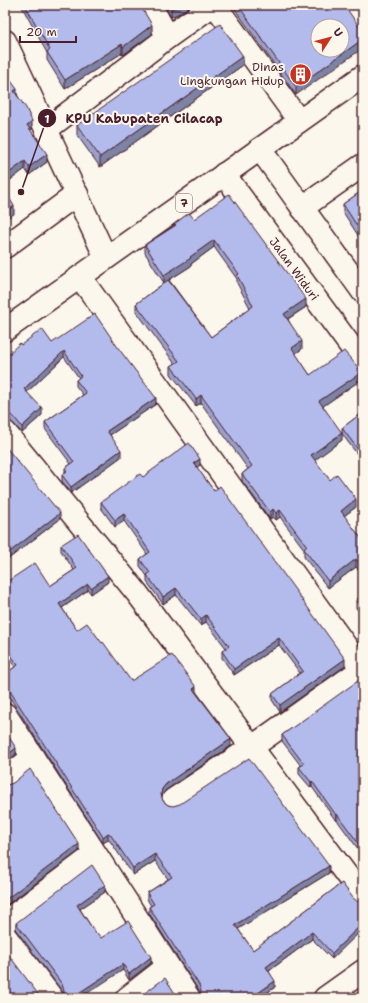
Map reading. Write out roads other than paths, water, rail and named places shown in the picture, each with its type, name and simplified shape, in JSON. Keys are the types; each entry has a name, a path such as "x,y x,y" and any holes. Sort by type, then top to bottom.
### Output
{"main road":[{"path":"150,5 168,37"},
{"path":"46,129 168,37 214,5 299,121"},
{"path":"5,41 106,258"},
{"name":"7","path":"5,330 363,76"},
{"path":"260,149 363,292"},
{"path":"302,208 363,165"},
{"name":"Jalan Widuri","path":"224,174 363,363"},
{"path":"5,247 77,194"},
{"path":"80,277 362,670 173,800"},
{"path":"5,432 137,593 363,897"},
{"path":"5,714 189,998"},
{"path":"5,779 33,757"},
{"path":"5,922 95,854"},
{"path":"5,936 52,998"},
{"path":"128,998 168,966"},
{"path":"325,998 354,984"}],"place":[{"name":"Dinas Lingkungan Hidup","path":"300,74"},
{"name":"KPU Kabupaten Cilacap","path":"21,192"}]}
